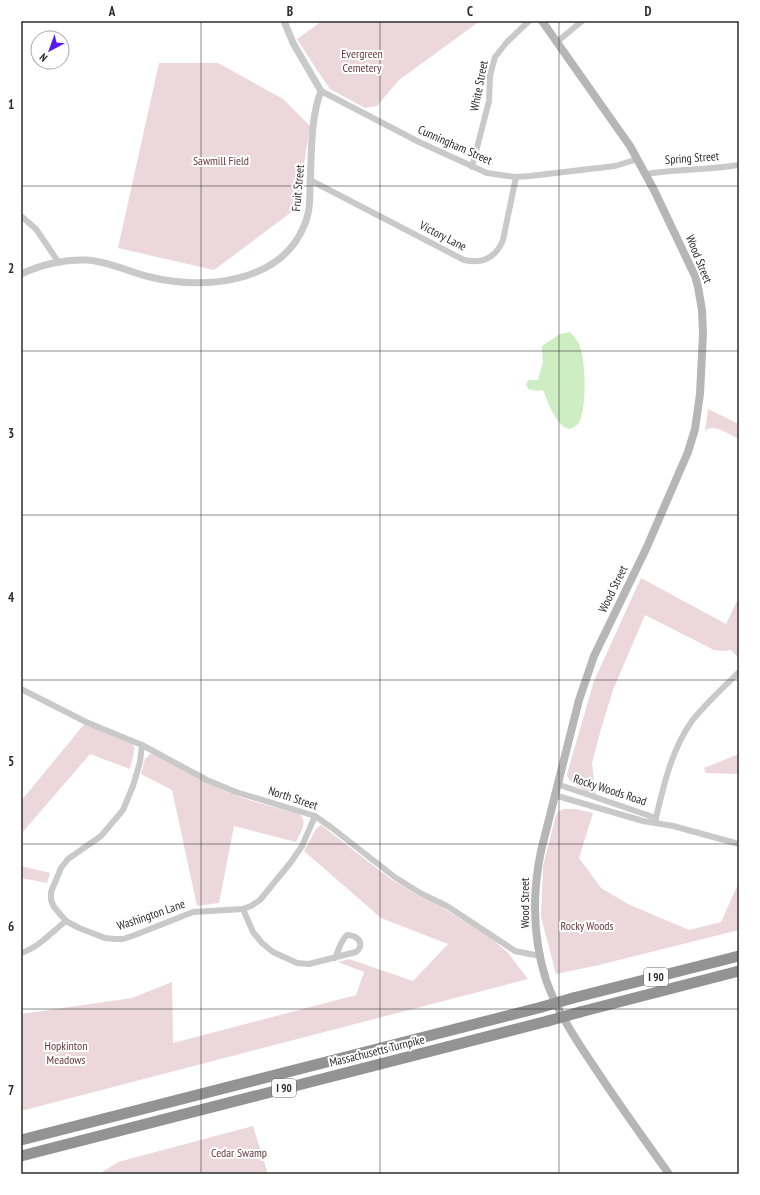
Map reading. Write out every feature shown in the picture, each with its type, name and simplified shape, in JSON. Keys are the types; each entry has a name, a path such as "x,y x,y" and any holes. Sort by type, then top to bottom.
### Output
{"highway":[{"name":"Massachusetts Turnpike","path":"21,1140 739,956"},
{"name":"Massachusetts Turnpike","path":"21,1156 739,971"}],"main road":[{"name":"Wood Street","path":"542,21 638,159 690,265 698,287 702,310 703,334 700,394 698,417 692,440 646,549 591,664 579,700 554,795 540,857 536,886 535,916 540,956 547,980 565,1024 669,1174"}],"street":[{"path":"284,21 293,43 321,91"},
{"name":"White Street","path":"472,167 489,101 490,76 495,57 507,42 529,21"},
{"path":"556,42 582,21"},
{"name":"Cunningham Street","path":"321,91 419,142 472,167 494,175 516,177 615,166 638,159"},
{"name":"Fruit Street","path":"21,274 40,267 87,260 151,278 191,283 219,282 250,274 265,268 277,260 291,247 301,232 308,214 314,118 317,101 321,91"},
{"name":"Spring Street","path":"646,174 662,171 697,170 739,165"},
{"name":"Victory Lane","path":"310,180 464,260 478,262 497,252 500,247 506,227 516,177"},
{"path":"21,216 36,229 60,263"},
{"name":"Rocky Woods Road","path":"656,820 673,758 686,730 706,705 739,672"},
{"name":"North Street","path":"21,688 86,722 142,745 207,780 236,792 315,816 396,878 422,894 446,906 515,951 540,956"},
{"name":"Washington Lane","path":"142,745 140,762 133,786 122,810 101,836 68,859 61,868 55,880 51,892 51,900 54,907 66,921 79,928 106,938 123,939 193,912 243,909 251,906 260,900 291,862 302,846 315,816"},
{"name":"Rocky Woods Road","path":"557,784 673,826 739,844"},
{"name":"Rocky Woods Road","path":"554,795 643,821 656,820"},
{"path":"243,909 254,932 262,943 273,952 297,963 309,964 335,958 356,952 360,946 360,941 356,937 347,935 341,942 335,958"},
{"path":"21,953 28,951 66,921"}],"green space":[{"name":"Evergreen Cemetery","path":"322,21 480,21 399,80 377,106 365,108 330,89 297,39"},
{"name":"Sawmill Field","path":"159,63 218,63 283,99 310,126 297,208 214,270 118,248"},
{"path":"708,409 739,424 739,439 717,429 712,428 705,431"},
{"path":"641,578 726,624 739,597 739,658 731,650 714,650 645,615 613,690 601,729 592,763 596,795 574,784 568,778 567,774 594,681"},
{"path":"86,722 132,744 135,748 130,769 90,754 21,834 21,801"},
{"path":"150,754 153,754 225,791 249,800 299,814 302,817 304,824 296,842 234,826 219,903 197,906 172,790 141,774 145,759"},
{"path":"739,754 739,774 706,773 704,768"},
{"name":"Rocky Woods","path":"563,809 576,809 593,813 579,858 601,888 628,904 689,930 721,922 739,882 739,930 599,965 556,974 541,917 543,866 556,815"},
{"name":"Hopkinton Meadows","path":"321,825 392,880 440,906 491,938 508,953 528,979 21,1111 21,1014 132,998 172,982 173,1043 356,995 364,972 338,962 349,959 413,981 448,944 381,918 304,851 316,829"},
{"path":"21,866 50,873 47,883 21,878"},
{"name":"Cedar Swamp","path":"253,1126 268,1174 99,1174 118,1162"}],"shaded area":[{"path":"570,332 581,349 585,392 580,421 578,424 569,429 564,427 555,417 544,392 542,390 537,391 528,389 526,384 529,380 538,380 543,362 542,346 560,334"}]}
